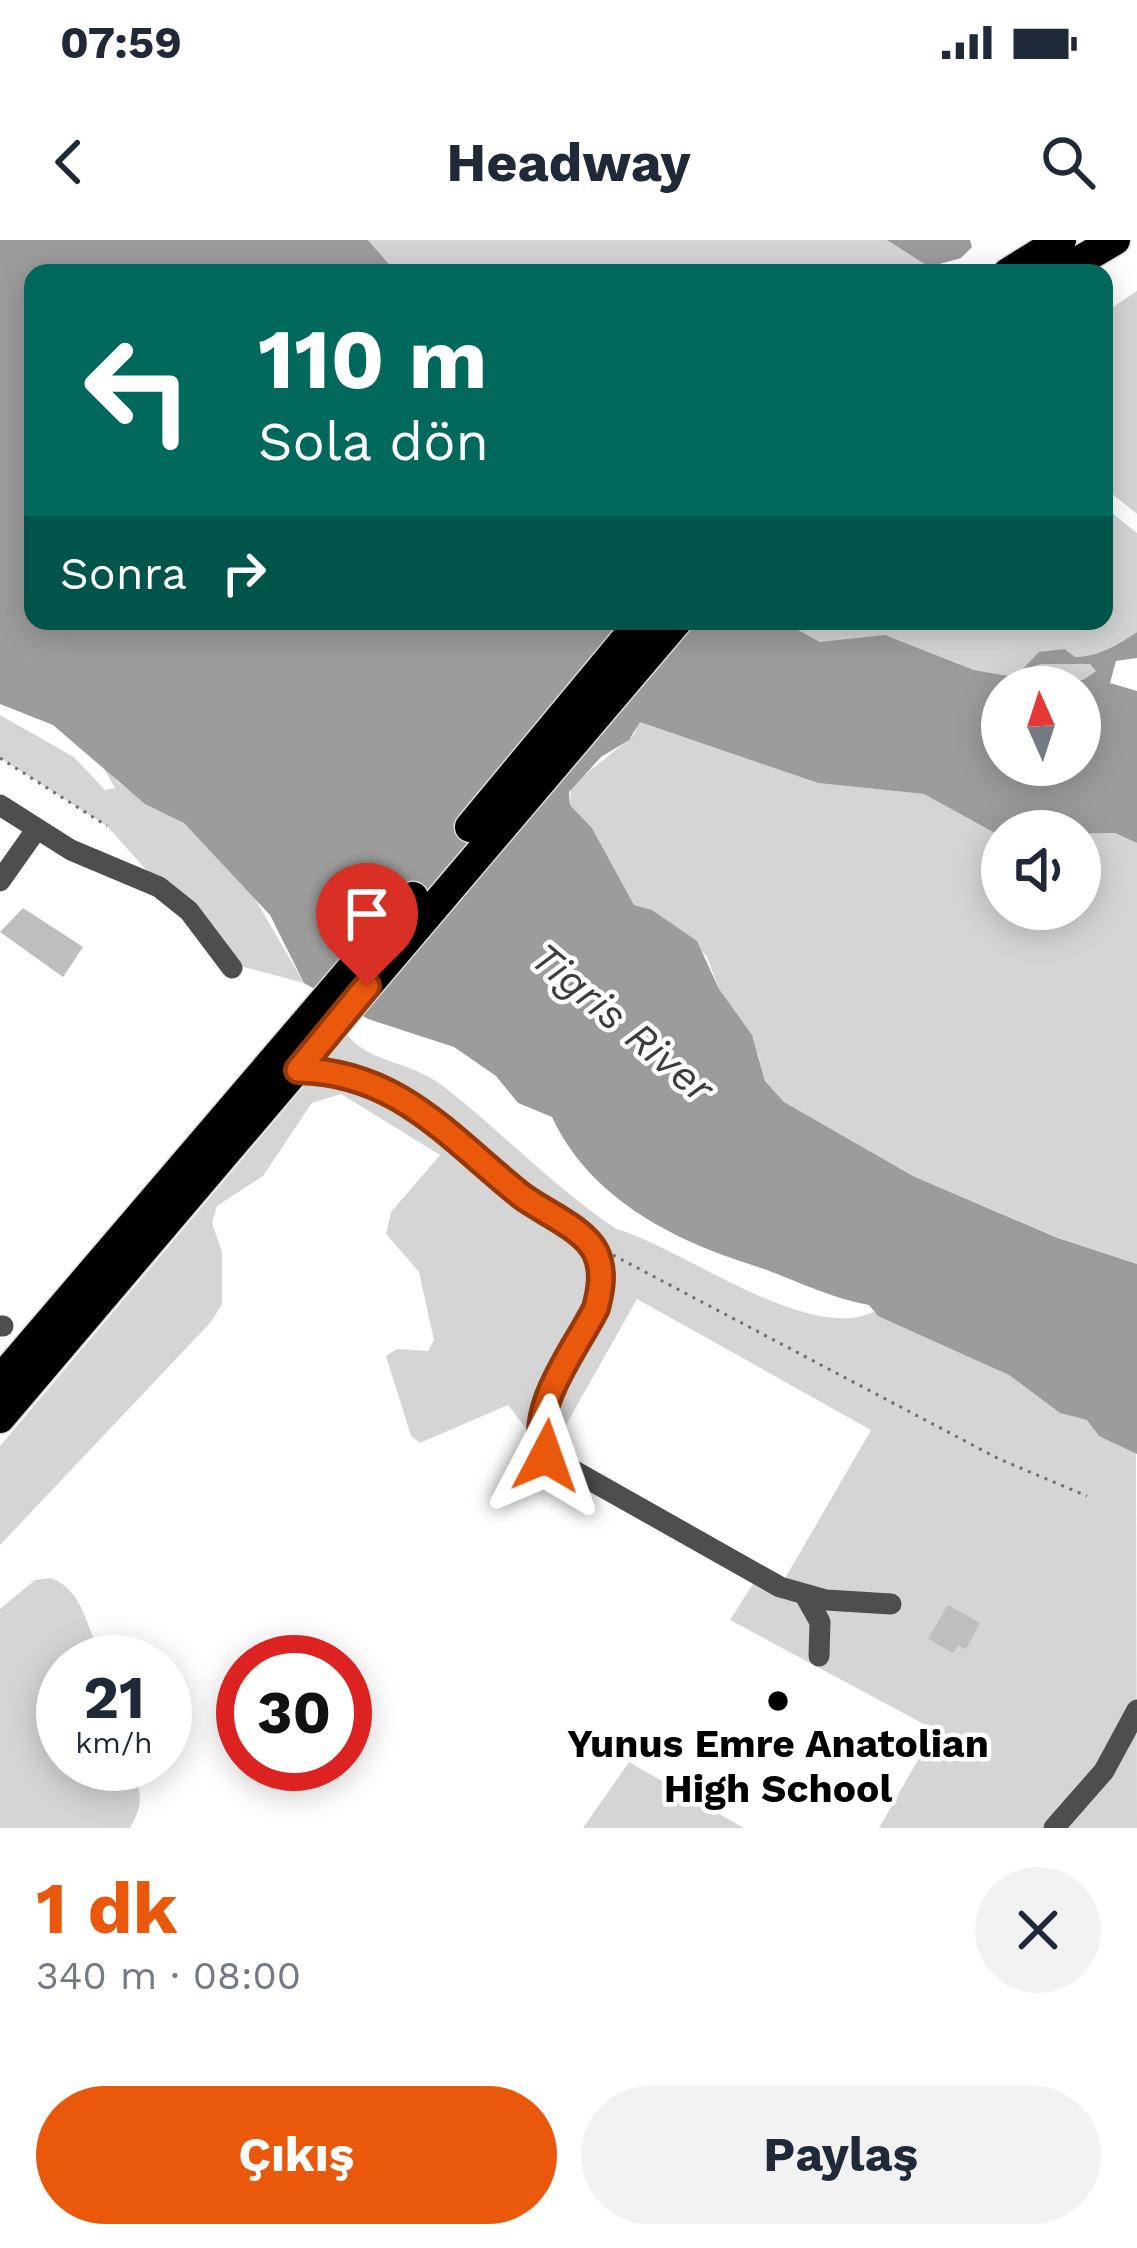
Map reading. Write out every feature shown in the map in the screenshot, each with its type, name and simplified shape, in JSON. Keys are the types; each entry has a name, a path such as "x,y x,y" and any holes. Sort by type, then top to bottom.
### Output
{"highway":[{"path":"1022,264 1061,240"},
{"path":"1075,264 1115,240"},
{"path":"0,1380 300,1056 634,630"},
{"path":"0,1418 300,1056 668,630"}],"street":[{"path":"0,805 36,830 159,887 190,911 232,968"},
{"path":"0,881 36,830"},
{"path":"300,1056 437,1120 525,1199 590,1244 597,1256 601,1290 547,1405 540,1432 546,1456 772,1584 806,1597 891,1604"},
{"path":"806,1597 820,1622 819,1656"},
{"path":"1054,1828 1104,1771 1137,1710"}],"path":[{"path":"0,758 107,826"},
{"path":"590,1244 999,1459 1087,1496"}],"shaded area":[{"path":"368,240 887,240 924,264 390,264"},
{"path":"1137,291 1137,514 1113,494 1113,307"},
{"path":"1113,514 1137,533 1137,632 1101,652 1075,657 1065,649 1039,653 1026,666 981,666 981,671 890,637 820,642 798,630 1113,630"},
{"path":"1041,664 1096,664 1096,666 1035,666"},
{"path":"0,715 74,757 105,790 115,788 100,762 119,783 184,823 250,890 304,983 229,963 107,826 0,758"},
{"path":"640,721 818,783 924,794 981,823 981,930 1101,930 1101,833 1115,833 1137,843 1137,1264 1059,1238 913,1176 784,1102 765,1081 758,1054 719,989 707,957 682,931 634,905 592,828 570,805 571,786 633,736"},
{"path":"347,1035 368,1052 443,1086 616,1229 779,1304 814,1315 846,1318 873,1312 890,1319 1009,1375 1060,1413 1087,1420 1136,1453 1137,1828 879,1828 935,1730 730,1620 758,1576 780,1587 871,1430 637,1299 548,1457 508,1405 420,1443 411,1436 386,1356 397,1349 428,1351 434,1340 419,1272 386,1234 391,1212 440,1155 341,1094 312,1103 263,1176 217,1206 212,1223 222,1252 222,1304 211,1322 0,1545 0,1446"},
{"path":"51,1578 64,1585 80,1604 93,1635 36,1635 36,1791 139,1791 138,1811 130,1828 0,1828 0,1609 35,1580"},
{"path":"629,1762 744,1828 583,1828"}],"water":[{"name":"Tigris River","path":"0,240 368,240 389,264 24,264 24,630 798,630 820,642 885,635 981,671 981,786 1101,786 1101,666 1026,666 1039,652 1065,649 1075,657 1093,654 1137,632 1137,658 1116,661 1110,683 1137,691 1137,843 1115,833 1101,833 1101,810 981,810 981,825 924,794 818,783 640,722 629,740 601,757 569,792 570,805 592,828 634,905 652,910 697,941 719,989 752,1035 765,1081 784,1102 913,1176 1058,1238 1137,1264 1137,1454 1099,1436 1087,1420 1060,1413 1009,1375 878,1316 869,1305 720,1254 635,1211 587,1170 552,1117 518,1103 496,1076 454,1047 368,1019 304,983 270,915 184,823 145,804 53,725 0,704"},
{"path":"887,240 970,240 972,247 961,258 924,264"}],"building":[{"path":"23,908 83,947 63,977 0,932"},
{"path":"948,1605 980,1623 966,1649 958,1645 953,1653 928,1639"}],"place":[{"name":"Yunus Emre Anatolian High School","path":"778,1701"}],"route":[{"path":"367,986 298,1070 316,1070 368,1085 437,1120 525,1199 590,1244 597,1256 601,1290 596,1308 542,1420 540,1441 546,1456"}]}
